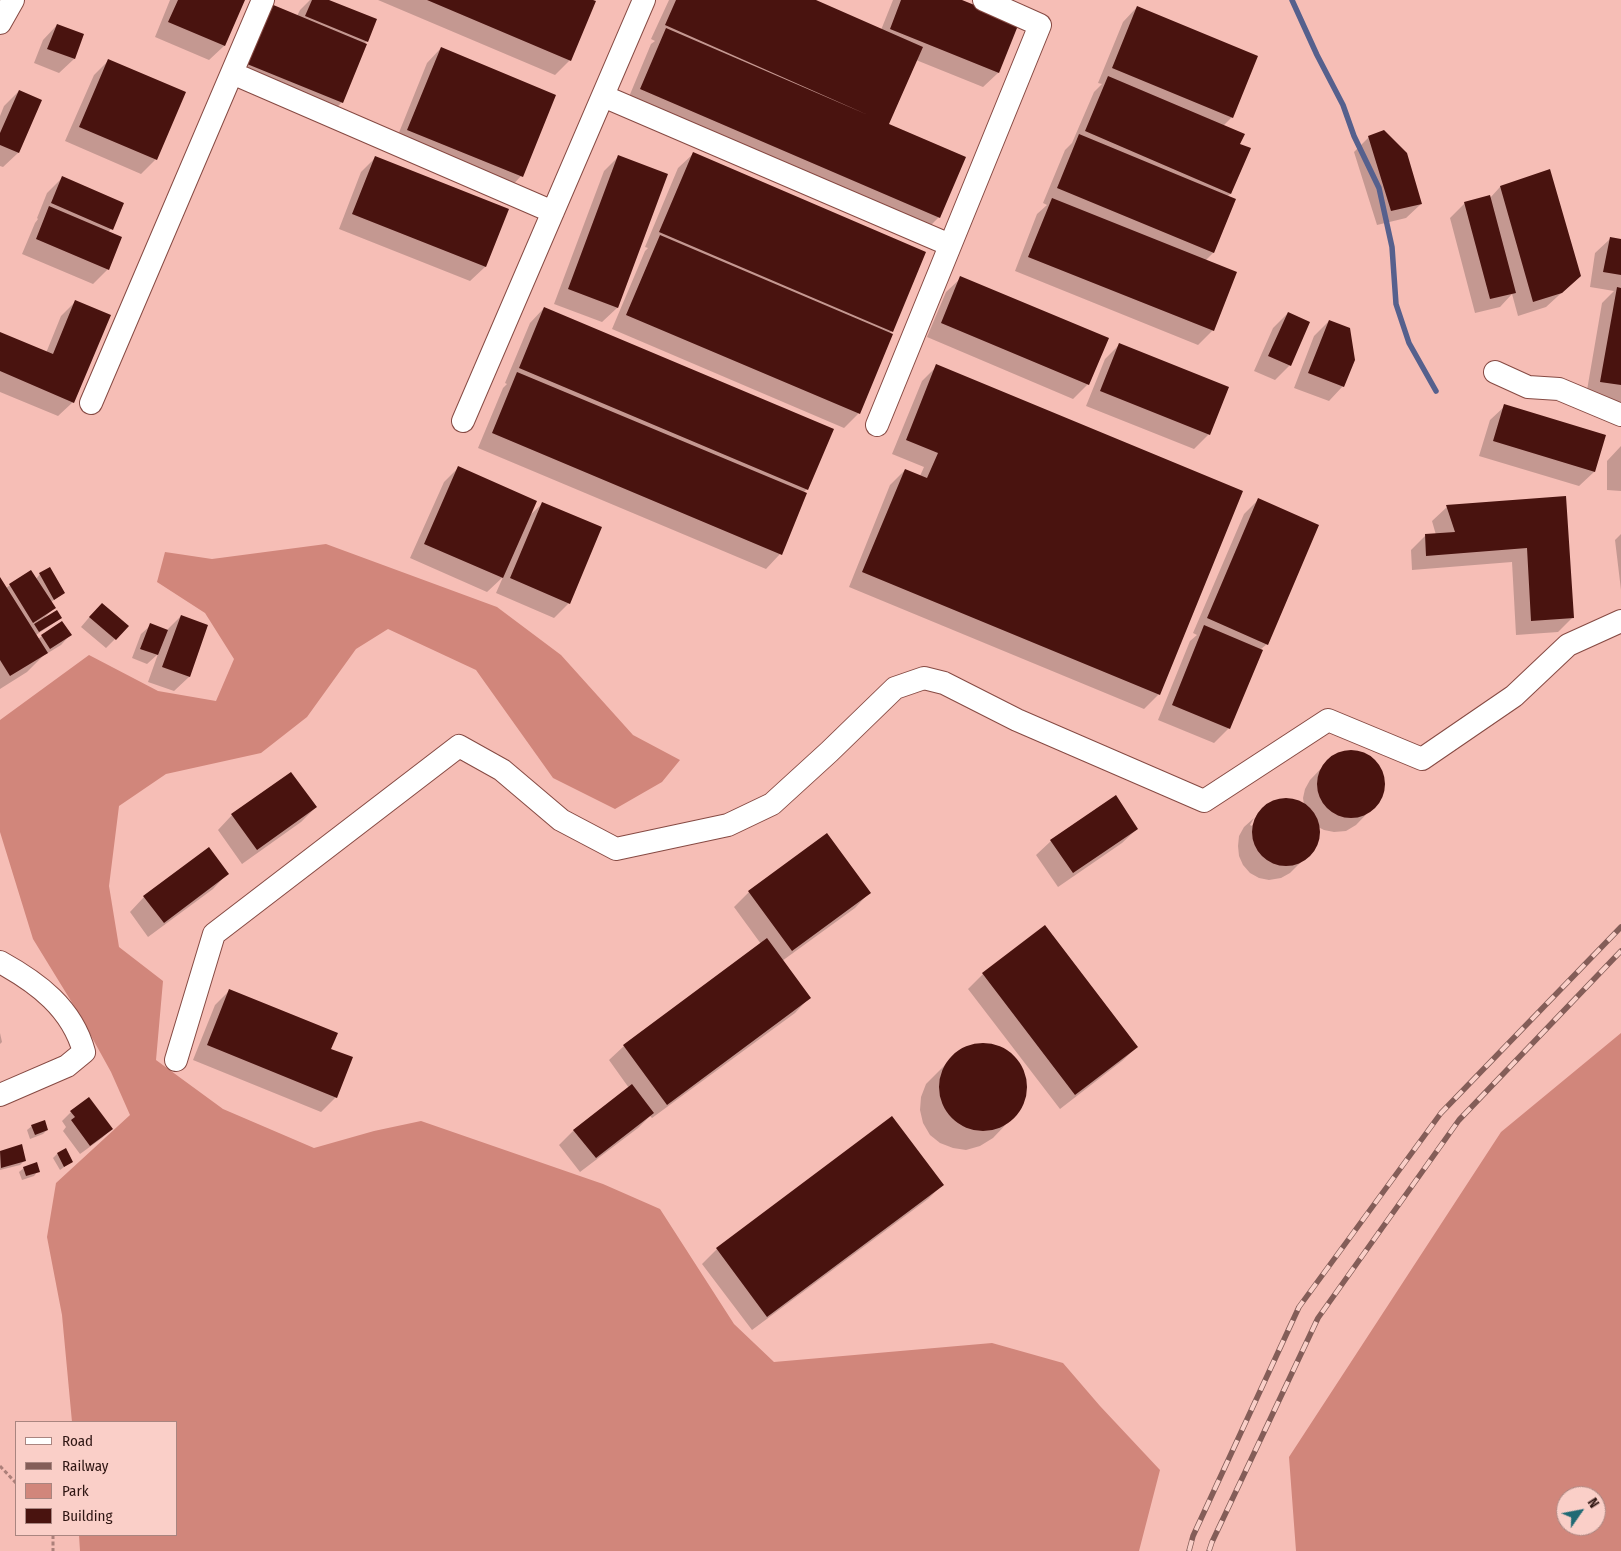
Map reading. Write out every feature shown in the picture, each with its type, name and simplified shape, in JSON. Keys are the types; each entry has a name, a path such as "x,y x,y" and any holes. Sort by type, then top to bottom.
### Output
{"street":[{"path":"0,23 13,0"},
{"path":"91,403 263,0"},
{"path":"464,421 644,0"},
{"path":"877,424 1040,25 984,0"},
{"path":"232,73 554,212"},
{"path":"603,96 950,245"},
{"path":"1495,372 1528,387 1560,389 1621,415"},
{"path":"176,1060 214,934 459,746 502,770 561,820 616,850 728,825 772,804 895,688 924,678 944,683 1017,720 1204,801 1328,720 1422,759 1514,696 1568,645 1621,621"},
{"path":"0,962 30,980 54,999 80,1038 84,1052 68,1066 0,1095"}],"path":[{"path":"0,1466 15,1482"},
{"path":"52,1536 53,1551"}],"green space":[{"path":"326,544 497,607 561,655 633,735 680,760 662,782 615,809 553,778 476,670 388,629 356,649 307,717 261,753 166,774 119,806 109,886 119,947 163,981 156,1060 223,1109 314,1148 374,1131 421,1121 603,1184 660,1209 734,1324 774,1362 992,1343 1063,1363 1160,1470 1139,1551 80,1551 79,1536 178,1536 178,1421 72,1421 62,1315 47,1237 56,1183 130,1115 111,1072 79,1014 33,939 0,832 0,720 89,655 158,691 216,701 234,659 205,613 157,582 165,552 212,559"},
{"path":"1621,1033 1621,1551 1296,1551 1289,1457 1501,1132"}],"building":[{"path":"178,0 245,0 225,46 168,22"},
{"path":"312,0 329,0 377,19 368,42 305,16"},
{"path":"427,0 593,0 596,1 571,61"},
{"path":"676,0 816,0 923,47 889,124 966,157 940,218 640,89 666,28 868,115 665,25"},
{"path":"901,0 962,0 1019,23 999,73 890,29"},
{"path":"271,4 367,44 343,103 247,64"},
{"path":"1137,6 1258,56 1233,118 1112,68"},
{"path":"57,24 84,34 75,59 47,49"},
{"path":"441,47 556,95 523,177 407,130"},
{"path":"108,59 186,92 157,160 79,127"},
{"path":"1108,76 1245,134 1240,144 1251,148 1231,194 1085,131"},
{"path":"19,90 42,100 19,153 0,145 0,133"},
{"path":"1384,130 1407,153 1422,204 1391,211 1368,136"},
{"path":"1079,134 1236,199 1214,253 1057,188"},
{"path":"693,152 926,252 893,332 659,232"},
{"path":"618,155 668,174 618,308 568,289"},
{"path":"375,156 509,209 486,267 352,214"},
{"path":"1550,169 1581,276 1562,293 1533,302 1500,186"},
{"path":"62,176 124,203 113,230 51,203"},
{"path":"1490,195 1516,293 1490,299 1464,202"},
{"path":"1052,198 1237,272 1214,331 1028,257"},
{"path":"49,206 122,237 109,270 36,239"},
{"path":"660,235 893,334 860,414 626,315"},
{"path":"1610,237 1621,239 1621,275 1603,272"},
{"path":"960,276 1109,338 1089,385 941,323"},
{"path":"1617,287 1621,288 1621,385 1600,382"},
{"path":"75,300 111,315 74,403 0,371 0,332 53,354"},
{"path":"544,307 834,429 808,490 519,368"},
{"path":"1288,312 1310,322 1291,366 1268,356"},
{"path":"1329,320 1350,328 1355,360 1344,387 1308,373"},
{"path":"1119,343 1229,387 1210,435 1100,391"},
{"path":"936,364 1243,491 1160,695 862,572 905,469 927,478 938,453 906,440"},
{"path":"517,372 807,493 782,555 492,433"},
{"path":"1504,404 1606,435 1595,472 1493,441"},
{"path":"458,466 537,501 503,578 424,544"},
{"path":"1566,496 1574,618 1531,621 1527,548 1426,556 1425,534 1455,532 1446,505"},
{"path":"1258,498 1319,525 1268,645 1207,618"},
{"path":"542,502 602,527 570,604 510,578"},
{"path":"50,567 65,593 54,600 39,573"},
{"path":"31,570 56,608 33,623 9,584"},
{"path":"0,577 48,653 10,676 0,660"},
{"path":"102,603 129,626 116,640 89,617"},
{"path":"57,610 62,618 39,632 34,624"},
{"path":"181,615 208,625 190,677 162,667"},
{"path":"62,621 72,635 50,649 41,635"},
{"path":"150,623 168,630 158,655 140,649"},
{"path":"1204,625 1263,650 1230,729 1172,705"},
{"path":"1351,750 1364,753 1375,760 1382,771 1385,784 1382,797 1375,808 1364,815 1351,818 1338,815 1327,808 1320,797 1317,784 1320,771 1327,760 1338,753"},
{"path":"291,772 317,807 257,850 231,814"},
{"path":"1116,795 1138,829 1073,873 1050,840"},
{"path":"1286,798 1299,801 1310,808 1317,819 1320,832 1317,845 1310,856 1299,863 1286,866 1273,863 1262,856 1255,845 1252,832 1255,819 1262,808 1273,801"},
{"path":"827,833 871,893 792,951 748,891"},
{"path":"209,847 229,874 164,923 143,896"},
{"path":"1045,925 1138,1047 1075,1095 982,973"},
{"path":"767,938 811,998 667,1105 623,1045"},
{"path":"229,989 338,1033 331,1049 353,1057 337,1098 207,1045"},
{"path":"983,1043 1000,1047 1014,1056 1023,1070 1027,1087 1023,1104 1014,1118 1000,1127 983,1131 966,1127 952,1118 943,1104 939,1087 943,1070 952,1056 966,1047"},
{"path":"632,1084 654,1113 596,1158 573,1130"},
{"path":"89,1097 113,1129 90,1146 71,1120 75,1117 70,1111"},
{"path":"892,1116 944,1185 767,1317 716,1248"},
{"path":"45,1120 48,1130 35,1135 31,1125"},
{"path":"22,1144 26,1161 1,1168 0,1151"},
{"path":"66,1148 73,1162 64,1167 57,1153"},
{"path":"37,1162 40,1172 26,1176 23,1167"}],"waterway":[{"path":"1292,0 1317,55 1343,105 1354,136 1379,188 1392,247 1396,304 1409,343 1436,391"}],"railway":[{"path":"1189,1551 1193,1536 1299,1307 1441,1113 1621,927"},
{"path":"1209,1551 1318,1318 1459,1120 1621,951"}]}
